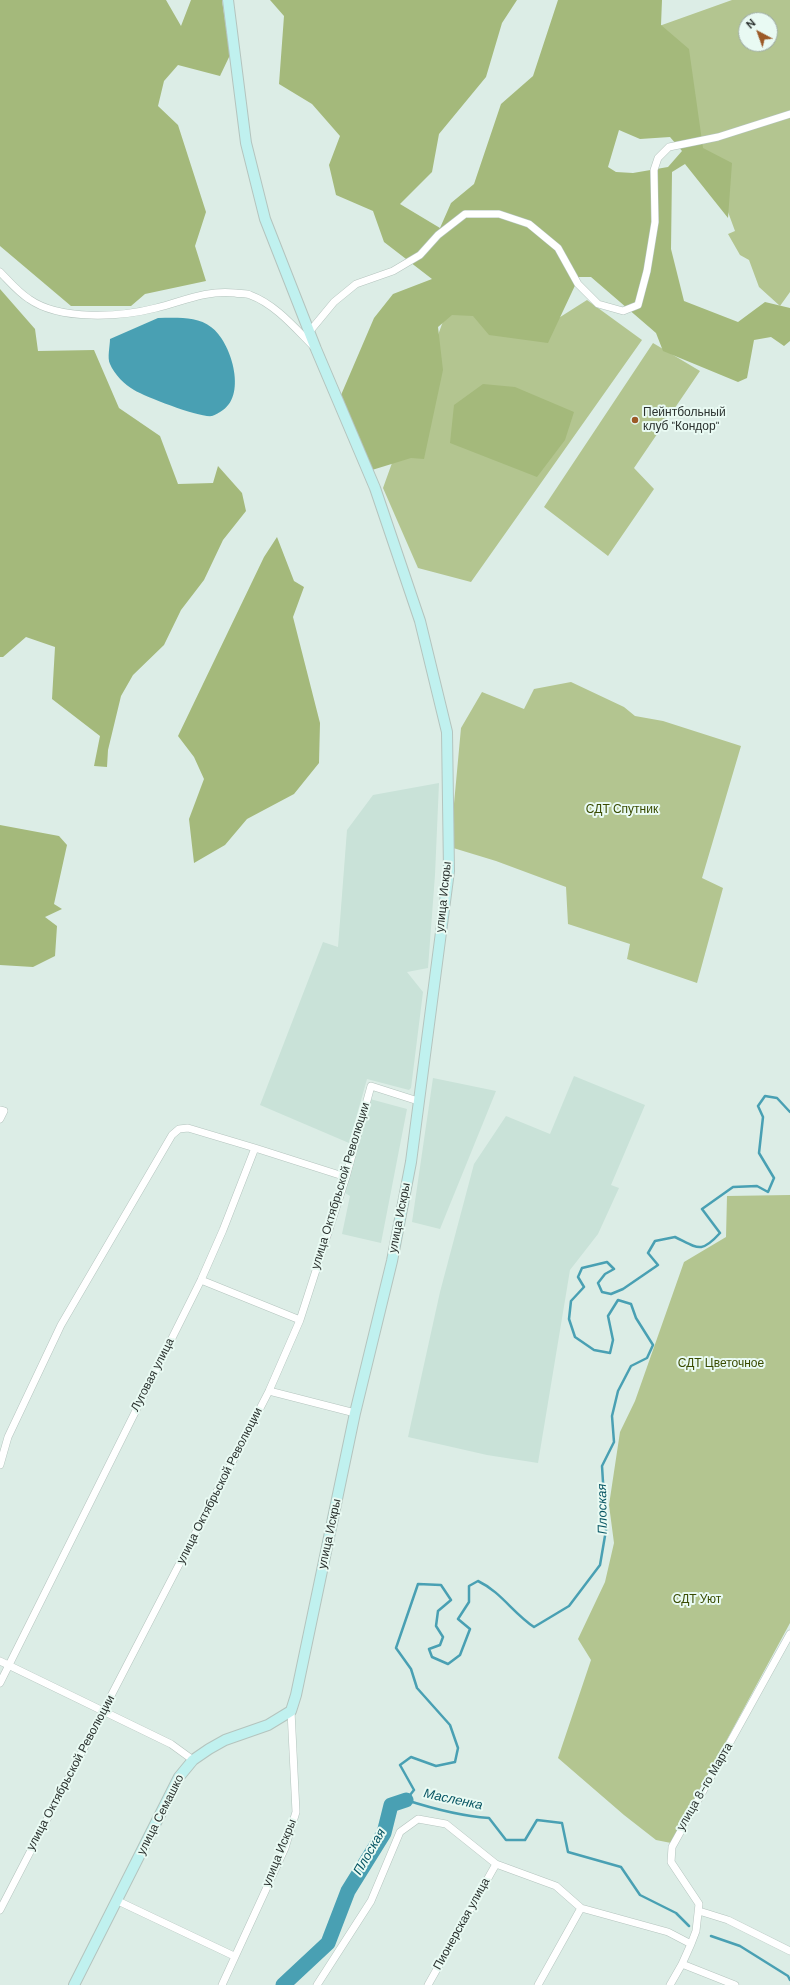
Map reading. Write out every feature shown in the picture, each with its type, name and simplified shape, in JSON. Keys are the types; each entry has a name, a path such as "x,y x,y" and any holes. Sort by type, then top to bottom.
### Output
{"main road":[{"name":"улица Искры","path":"228,0 246,143 263,211 316,349 375,488 420,621 447,732 449,871 411,1162 392,1261 355,1413 296,1695 291,1711"},
{"name":"улица Семашко","path":"74,1985 180,1777 193,1760 225,1740 268,1725 291,1711"}],"street":[{"path":"310,331 334,302 356,284 393,271 420,255 438,235 465,214 499,214 529,224 558,248 578,284 598,304 623,312 638,306 647,271 655,222 654,170 658,158 669,147 718,138 790,114"},
{"path":"0,272 29,299 44,308 86,316 123,314 155,308 209,293 250,295 280,312 316,349"},
{"name":"улица Октябрьской Революции","path":"0,1910 269,1391 300,1320 346,1177 371,1086 418,1102"},
{"path":"0,1119 2,1110"},
{"path":"0,1465 8,1438 61,1325 172,1135 179,1129 188,1128 346,1177"},
{"name":"Луговая улица","path":"0,1683 201,1280 223,1230 255,1148"},
{"path":"201,1280 300,1320"},
{"path":"269,1391 355,1413"},
{"path":"0,1434 8,1438"},
{"name":"улица 8-го Марта","path":"699,1911 699,1904 671,1862 672,1847 790,1634"},
{"path":"0,1661 171,1744 193,1760"},
{"name":"улица Искры","path":"222,1985 234,1956 285,1848 296,1812 291,1711"},
{"path":"317,1985 371,1901 400,1832 418,1819 446,1824 496,1864 556,1886 581,1908 668,1932 691,1944"},
{"name":"Пионерская улица","path":"428,1985 496,1864"},
{"path":"118,1901 234,1956"},
{"path":"538,1985 581,1908"},
{"path":"670,1985 691,1944 699,1911 728,1920 790,1951"},
{"path":"682,1964 735,1985"}],"shaded area":[{"path":"439,783 435,875 428,968 407,972 423,992 411,1088 409,1090 367,1079 349,1143 260,1105 323,942 338,947 347,830 373,795"},
{"path":"574,1076 645,1105 611,1185 619,1188 598,1234 570,1270 538,1463 487,1455 408,1437 440,1292 474,1164 506,1116 550,1134"},
{"path":"433,1078 496,1091 440,1229 412,1222"},
{"path":"370,1099 407,1109 381,1243 342,1234 350,1196 345,1193"}],"green space":[{"path":"0,0 166,0 181,26 191,0 222,0 230,55 220,76 178,65 164,81 158,106 178,125 206,212 195,246 206,281 145,294 131,306 71,306 0,246"},
{"path":"270,0 517,0 502,23 486,77 439,134 432,172 400,204 440,228 451,203 474,184 501,104 533,76 558,0 662,0 661,25 689,49 703,148 732,163 728,218 685,164 672,172 671,249 684,301 738,322 765,302 790,308 790,341 784,346 771,337 754,340 747,378 738,382 663,351 656,333 591,277 579,277 548,343 489,335 473,316 452,315 438,327 443,370 424,459 411,458 372,470 341,395 374,318 393,294 432,279 384,242 373,211 336,195 329,165 340,136 312,104 279,84 284,16","holes":["619,130 640,139 670,137 682,151 668,167 633,173 616,172 608,167"]},
{"path":"732,0 790,0 790,292 780,306 759,287 749,260 740,255 728,234 735,231 648,30"},
{"path":"0,289 35,329 38,351 94,350 119,408 160,436 178,484 213,483 218,466 242,493 246,511 223,540 204,580 181,610 164,645 133,675 121,696 108,750 107,767 94,766 100,736 52,699 55,647 26,637 3,657 0,657"},
{"path":"451,299 535,333 587,300 642,340 471,582 418,568 383,488"},
{"name":"Пейнтбольный клуб \"Кондор\"","path":"653,343 700,371 634,468 654,489 608,556 544,507"},
{"path":"483,384 515,387 574,412 565,440 537,477 450,443 454,405"},
{"path":"277,537 294,581 304,587 293,617 320,723 319,763 294,794 247,819 225,845 194,863 189,819 204,779 194,757 178,736 264,557"},
{"name":"СДТ Спутник","path":"571,682 624,707 635,716 663,721 741,746 702,878 723,888 697,983 627,959 630,944 568,924 566,887 496,861 450,847 461,728 482,692 524,709 534,689"},
{"path":"0,825 59,836 67,845 54,904 62,909 45,917 57,926 55,956 33,967 0,965"},
{"name":"СДТ Уют","path":"790,1195 790,1623 671,1843 656,1840 624,1815 558,1758 591,1660 578,1639 605,1582 614,1543 609,1505 620,1432 635,1401 684,1262 726,1237 727,1196"}],"water":[{"path":"158,318 193,319 205,323 218,334 230,355 234,368 235,380 234,392 230,402 223,410 212,416 206,416 173,406 134,390 114,372 109,359 110,339"}],"waterway":[{"name":"Плоская","path":"689,1926 676,1913 640,1895 621,1867 568,1852 562,1823 537,1820 525,1840 506,1840 489,1818 447,1812 406,1800 414,1790 400,1765 411,1757 436,1766 455,1762 458,1748 450,1725 417,1688 411,1669 396,1648 418,1584 441,1585 451,1600 438,1611 436,1626 443,1637 440,1645 429,1649 432,1657 448,1664 460,1655 470,1629 458,1619 469,1602 469,1586 478,1581 494,1591 534,1627 569,1606 600,1565 606,1530 602,1466 614,1442 612,1416 618,1391 631,1366 647,1358 653,1345 636,1318 631,1304 618,1300 608,1316 613,1340 610,1353 594,1350 575,1337 569,1319 571,1301 584,1287 578,1277 582,1268 607,1262 614,1269 605,1274 598,1283 602,1292 611,1294 623,1289 658,1265 648,1253 655,1241 675,1237 699,1247 714,1240 720,1233 702,1209 733,1187 757,1186 768,1192 774,1178 759,1153 763,1117 758,1106 765,1096 777,1098 790,1112"},
{"name":"Плоская","path":"283,1985 328,1943 348,1891 384,1833 391,1805 406,1800"},
{"name":"Масленка","path":"711,1936 740,1946 788,1976 790,1980"}],"place":[{"name":"Пейнтбольный клуб \"Кондор\"","path":"635,420"}],"park label":[{"name":"СДТ Цветочное","path":"721,1364"}]}
